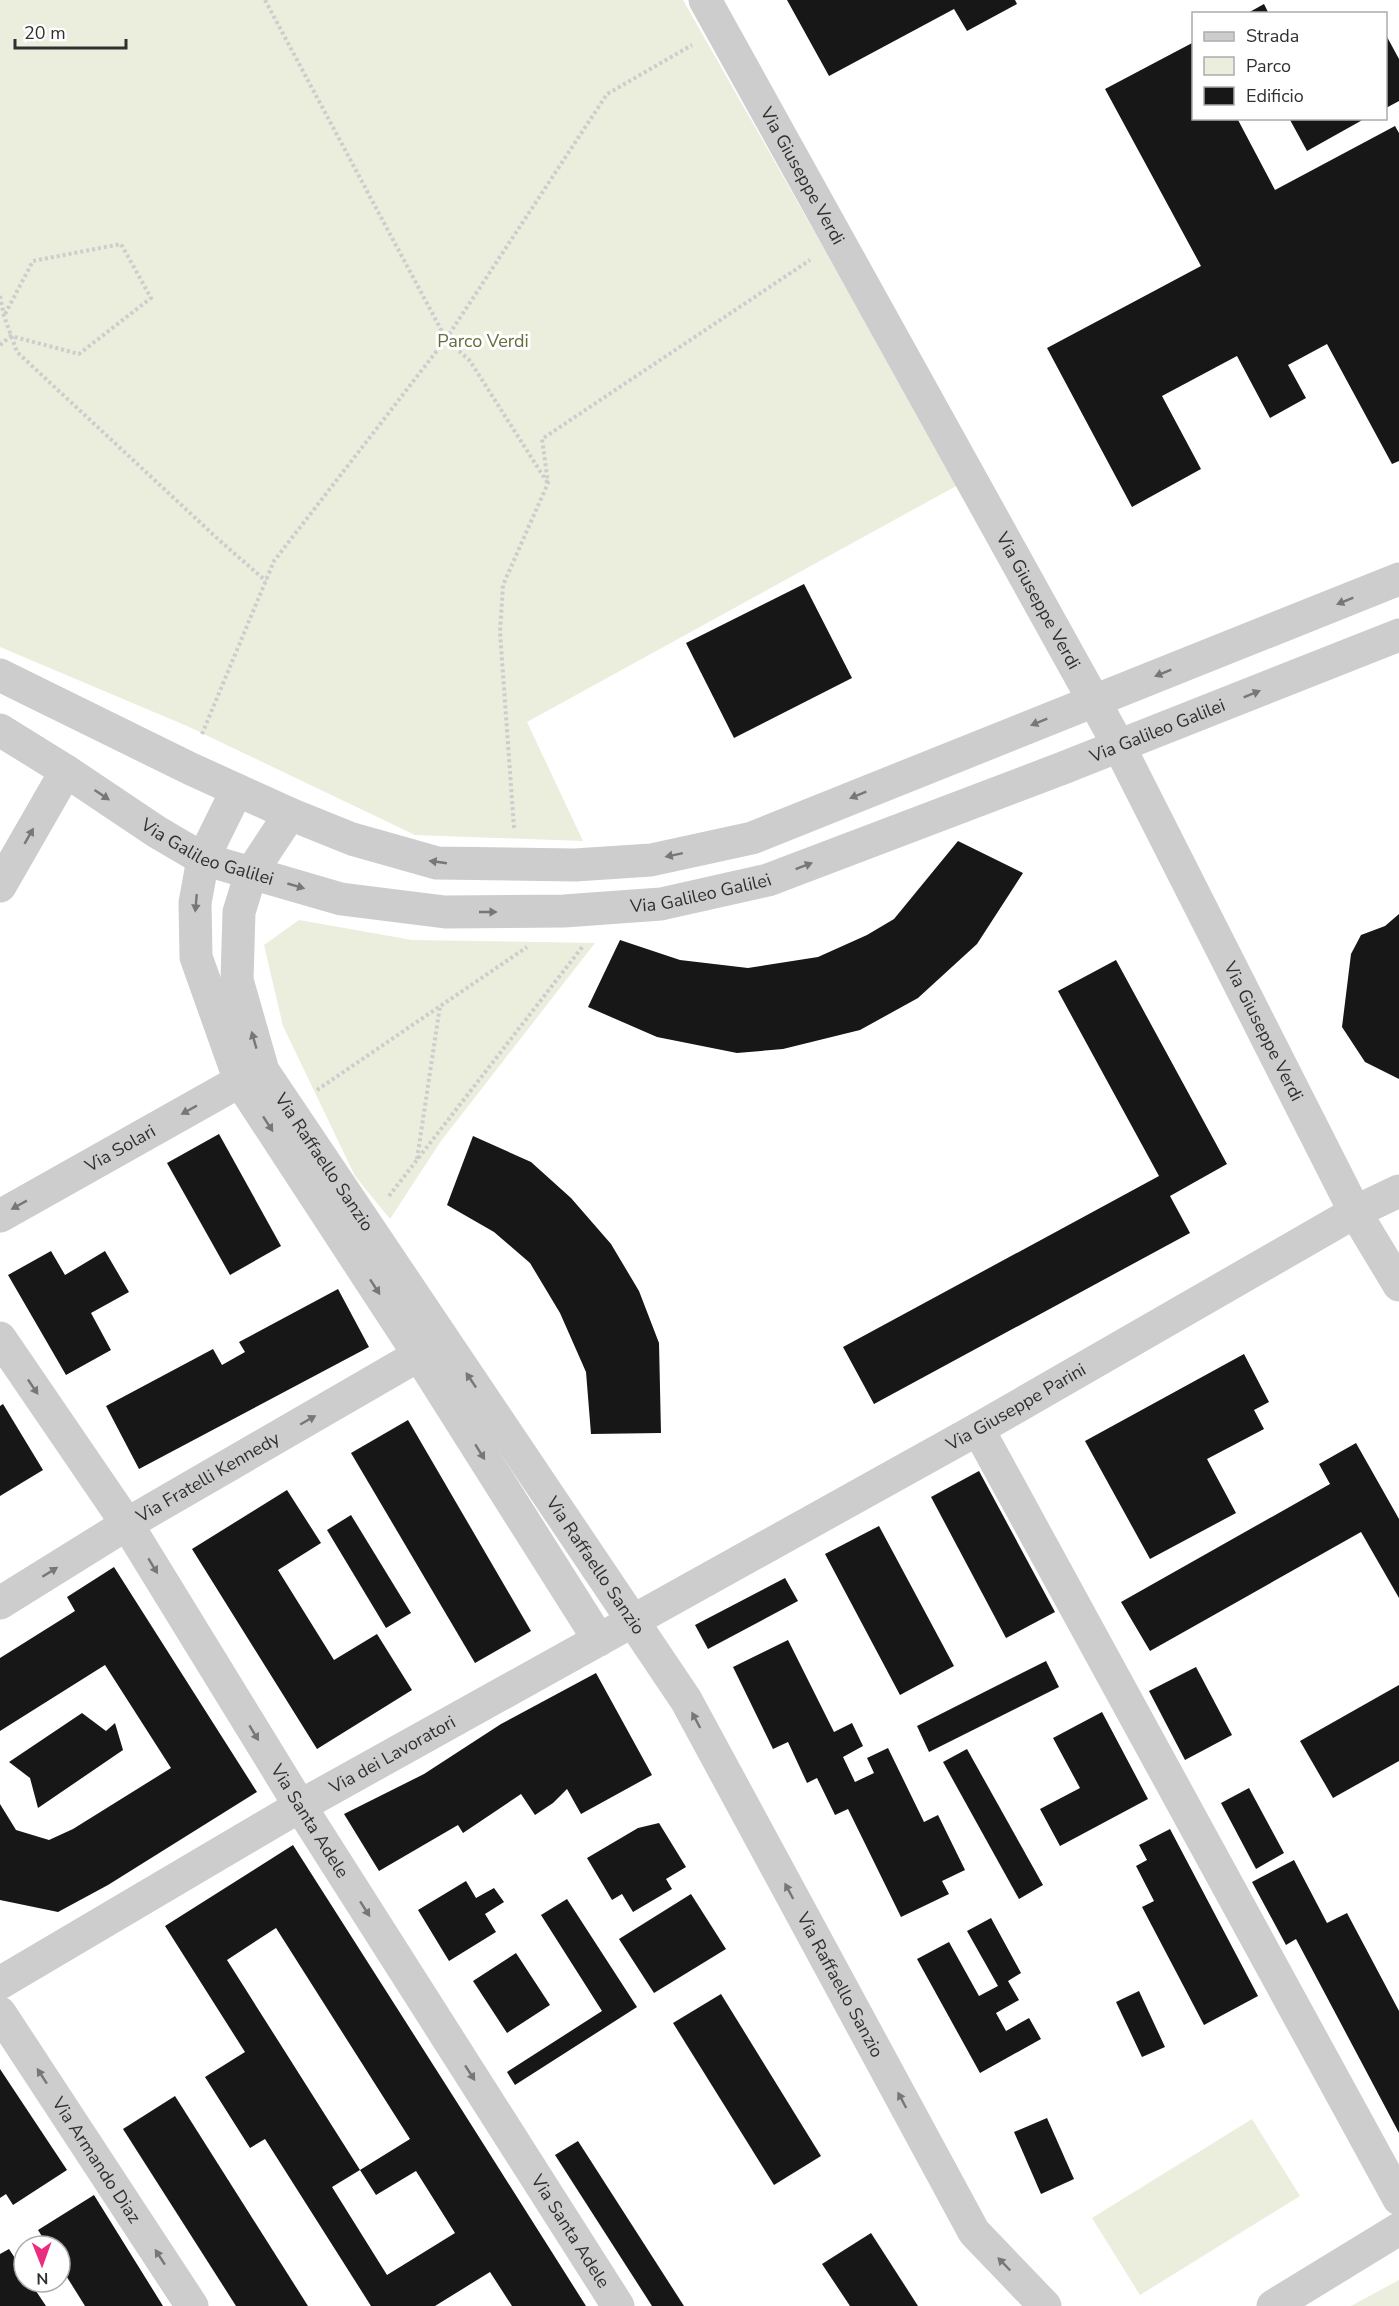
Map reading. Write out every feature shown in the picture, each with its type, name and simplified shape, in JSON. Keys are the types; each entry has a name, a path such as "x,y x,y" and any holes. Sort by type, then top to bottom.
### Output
{"street":[{"name":"Via Giuseppe Verdi","path":"705,0 1119,746 1355,1212 1399,1285"},
{"path":"0,675 190,769 352,839 437,863 575,865 651,860 752,838 1399,579"},
{"name":"Via Galileo Galilei","path":"0,730 157,832 203,859 341,899 445,912 564,911 661,904 768,880 1119,746 1399,635"},
{"path":"0,886 66,771"},
{"name":"Via Raffaello Sanzio","path":"237,790 203,859 195,903 196,957 240,1081 419,1355 599,1640"},
{"name":"Via Raffaello Sanzio","path":"290,814 251,873 239,912 237,980 263,1071 686,1700 974,2232 1045,2306"},
{"name":"Via Solari","path":"0,1216 240,1081"},
{"name":"Via Giuseppe Parini","path":"633,1620 978,1430 1355,1212 1399,1191"},
{"name":"Via Santa Adele","path":"0,1338 127,1524 300,1806 618,2306"},
{"name":"Via Fratelli Kennedy","path":"0,1603 127,1524 419,1355"},
{"path":"978,1430 1399,2199"},
{"name":"Via dei Lavoratori","path":"0,1983 300,1806 633,1620"},
{"name":"Via Armando Diaz","path":"0,2013 192,2306"},
{"path":"1273,2306 1399,2229"}],"path":[{"path":"265,0 446,339 470,361 548,483"},
{"path":"190,769 206,723 274,561 446,339 607,94 721,29"},
{"path":"516,864 500,632 503,585 548,483 542,439 838,241"},
{"path":"4,316 33,261 121,244 151,298 79,354 11,336"},
{"path":"0,296 4,316 17,352 266,581"},
{"path":"0,345 11,336"},
{"path":"366,1225 612,907"},
{"path":"289,1109 528,947 564,911"},
{"path":"417,1161 440,1005"}],"green space":[{"name":"Parco Verdi","path":"0,0 683,0 958,485 527,722 583,841 415,835 187,726 0,647"},
{"path":"299,920 412,940 595,943 441,1141 390,1219 355,1176 283,1026 264,945"},
{"path":"1252,2119 1300,2196 1140,2295 1092,2218"},
{"path":"1399,2280 1399,2306 1351,2306"}],"building":[{"path":"787,0 1015,0 1017,4 967,31 954,9 829,76"},
{"path":"1264,4 1268,12 1250,12"},
{"path":"1387,37 1399,59 1399,101 1387,107"},
{"path":"1192,43 1192,120 1238,120 1275,190 1395,126 1399,133 1399,461 1392,464 1327,344 1288,365 1306,398 1270,418 1237,356 1162,396 1201,469 1132,507 1047,348 1201,266 1105,89"},
{"path":"1290,120 1362,120 1307,151"},
{"path":"804,584 852,678 734,738 686,643"},
{"path":"958,841 1023,873 977,944 918,998 860,1030 783,1049 737,1053 657,1037 588,1007 620,940 680,960 748,968 818,957 867,935 894,919"},
{"path":"1399,914 1399,1079 1365,1062 1342,1027 1351,954 1361,935 1385,926"},
{"path":"1116,960 1227,1164 1170,1196 1190,1233 874,1404 843,1347 1159,1176 1058,991"},
{"path":"219,1134 281,1246 230,1275 167,1163"},
{"path":"473,1136 531,1162 571,1198 611,1244 639,1291 659,1343 661,1433 591,1434 586,1372 560,1313 530,1263 494,1232 447,1205"},
{"path":"51,1251 65,1275 105,1251 129,1292 91,1313 111,1350 66,1375 8,1275"},
{"path":"338,1289 369,1347 139,1469 106,1406 213,1349 222,1365 245,1352 239,1342"},
{"path":"1244,1354 1269,1402 1254,1410 1264,1429 1207,1459 1236,1513 1150,1559 1085,1441"},
{"path":"3,1404 43,1470 0,1496 0,1406"},
{"path":"408,1420 531,1631 475,1663 351,1453"},
{"path":"1356,1443 1399,1519 1399,1598 1361,1532 1150,1651 1121,1602 1330,1484 1319,1464"},
{"path":"979,1471 1055,1612 1006,1638 931,1497"},
{"path":"287,1490 321,1543 278,1570 334,1660 377,1634 412,1690 317,1749 192,1549"},
{"path":"351,1515 411,1613 386,1628 327,1530"},
{"path":"879,1526 954,1666 900,1695 825,1554"},
{"path":"114,1567 257,1792 108,1885 58,1912 0,1900 0,1804 16,1830 49,1840 73,1829 171,1768 105,1665 0,1731 0,1658 75,1611 67,1597"},
{"path":"785,1578 798,1601 708,1649 695,1625"},
{"path":"788,1640 834,1732 852,1723 863,1746 843,1757 855,1782 874,1773 867,1758 888,1748 924,1822 938,1815 965,1870 942,1881 949,1894 901,1917 848,1809 835,1815 817,1778 807,1783 788,1742 773,1749 733,1667"},
{"path":"1046,1661 1059,1687 929,1752 917,1726"},
{"path":"1196,1667 1232,1735 1185,1760 1149,1691"},
{"path":"596,1673 652,1775 581,1814 567,1789 553,1803 535,1815 521,1794 463,1833 458,1825 379,1871 344,1814 424,1774 501,1724"},
{"path":"1399,1685 1399,1761 1333,1798 1300,1741"},
{"path":"1102,1712 1148,1799 1060,1846 1040,1809 1080,1788 1053,1738"},
{"path":"82,1713 106,1731 115,1723 123,1750 38,1808 30,1778 9,1762"},
{"path":"967,1749 1043,1885 1019,1899 943,1762"},
{"path":"1249,1788 1284,1853 1256,1869 1221,1803"},
{"path":"659,1823 686,1867 666,1879 672,1889 633,1912 622,1894 612,1900 587,1858 638,1828"},
{"path":"1170,1829 1258,1996 1204,2025 1142,1907 1154,1901 1136,1866 1147,1860 1139,1845"},
{"path":"293,1845 586,2306 512,2306 490,2272 435,2306 371,2306 265,2139 250,2148 205,2077 245,2052 165,1926","holes":["276,1928 410,2139 360,2170 227,1960","360,2170 376,2195 416,2171 455,2233 387,2275 332,2187"]},
{"path":"1294,1860 1327,1923 1347,1913 1399,2011 1399,2133 1296,1939 1286,1945 1252,1882"},
{"path":"466,1881 476,1898 494,1888 504,1902 485,1914 496,1932 449,1961 418,1910"},
{"path":"691,1894 726,1949 654,1993 619,1939"},
{"path":"567,1899 637,2007 515,2085 507,2072 602,2011 541,1915"},
{"path":"991,1918 1021,1973 1008,1981 1019,2000 996,2013 1006,2031 1029,2018 1041,2039 980,2073 917,1959 949,1942 979,1996 998,1986 967,1931"},
{"path":"516,1953 550,2005 507,2033 473,1981"},
{"path":"1139,1991 1165,2047 1142,2057 1116,2002"},
{"path":"721,1994 821,2156 774,2185 673,2023"},
{"path":"0,2069 67,2170 13,2205 6,2194 0,2198"},
{"path":"175,2096 308,2306 236,2306 123,2129"},
{"path":"1047,2118 1074,2179 1041,2194 1014,2132"},
{"path":"578,2141 684,2306 652,2306 555,2155"},
{"path":"94,2195 163,2306 85,2306 72,2285 72,2234 40,2234 38,2230"},
{"path":"871,2233 918,2306 850,2306 822,2264"},
{"path":"9,2249 12,2254 12,2294 38,2294 46,2306 0,2306 0,2254"}]}
